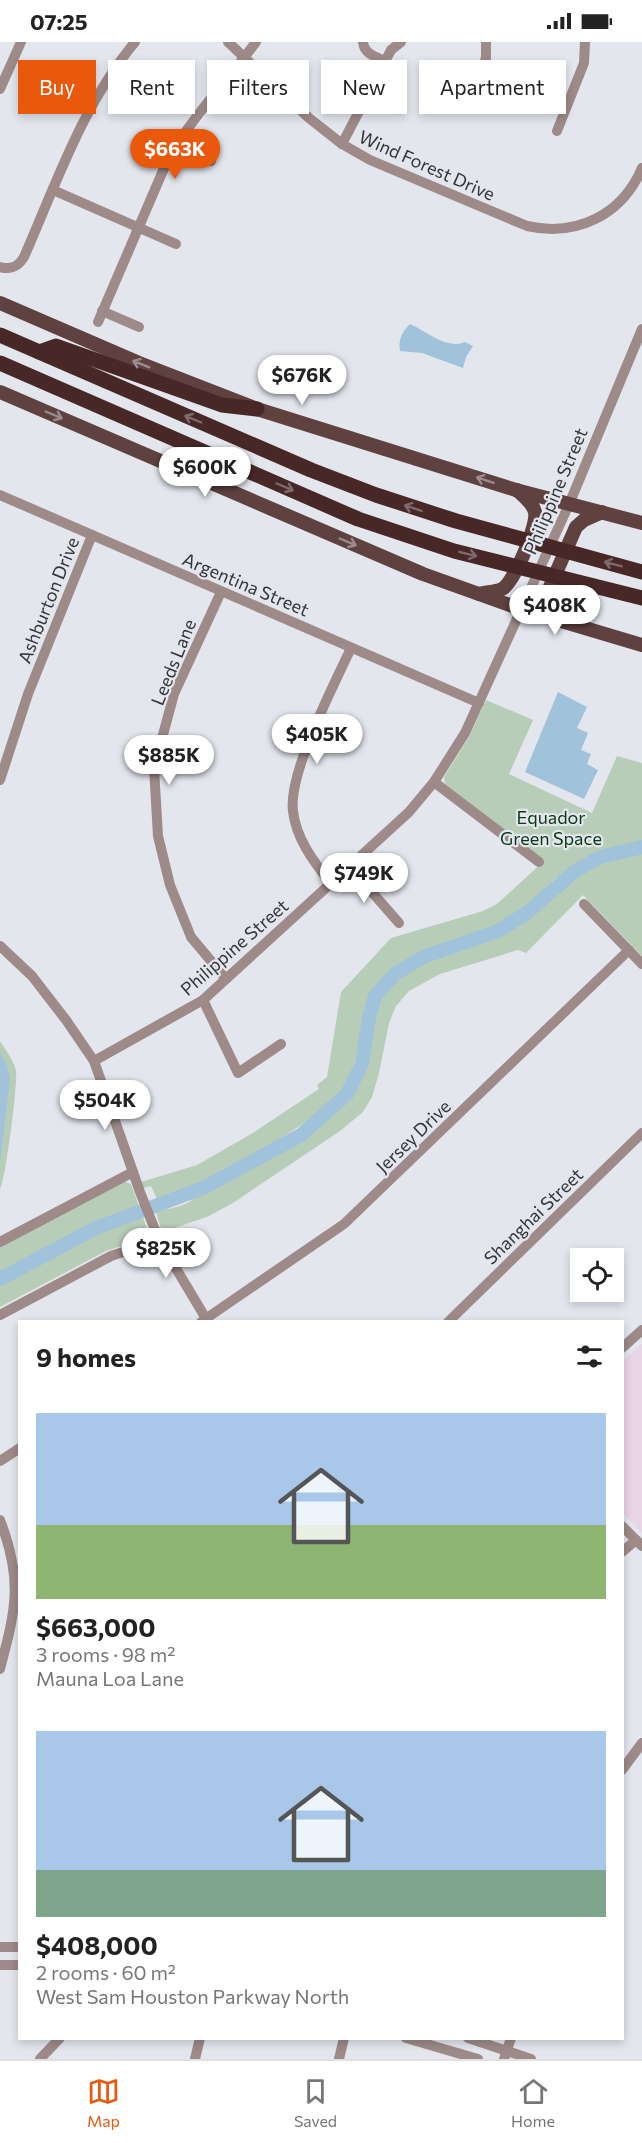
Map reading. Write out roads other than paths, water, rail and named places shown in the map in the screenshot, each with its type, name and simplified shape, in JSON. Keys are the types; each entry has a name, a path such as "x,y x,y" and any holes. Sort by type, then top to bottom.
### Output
{"highway":[{"path":"0,335 342,482 430,513 642,572"},
{"path":"39,352 56,346 222,405 257,409"},
{"path":"0,363 358,519 454,550 642,598"},
{"path":"0,371 66,393"}],"main road":[{"path":"0,303 139,363 257,409 516,490 570,502 642,523"},
{"path":"0,392 415,571 521,609 642,645"},
{"path":"479,594 503,589 512,581 536,523 535,511 530,502 516,490"},
{"path":"563,621 550,604 549,589 576,527 584,520 602,512"}],"street":[{"path":"0,89 21,42"},
{"path":"0,267 14,268 20,264 97,98 135,42"},
{"name":"Wind Forest Drive","path":"228,42 309,118 342,144 370,160 516,223 548,230 576,227 596,220 620,202 633,186 642,168"},
{"path":"98,322 168,159 192,122 256,42"},
{"path":"363,42 364,49 368,53 384,60"},
{"path":"485,60 486,42"},
{"path":"556,130 584,63 585,42"},
{"path":"387,60 396,43"},
{"path":"342,144 358,114"},
{"path":"178,142 212,161"},
{"path":"53,190 176,244"},
{"path":"102,311 139,327"},
{"name":"Philippine Street","path":"94,1061 203,1000 409,812 434,782 465,733 479,703 570,502 642,329"},
{"name":"Argentina Street","path":"0,495 479,703"},
{"name":"Ashburton Drive","path":"0,780 28,693 92,536"},
{"name":"Leeds Lane","path":"221,592 174,694 154,768 158,836 170,885 190,937 226,979"},
{"path":"331,884 310,856 299,833 292,810 295,784 316,725 351,648"},
{"path":"434,782 539,862"},
{"path":"350,867 399,923"},
{"path":"584,904 642,964"},
{"path":"0,946 32,976 94,1061 159,1240 205,1320"},
{"name":"Jersey Drive","path":"205,1320 351,1218 629,950"},
{"path":"203,1000 238,1073 281,1044"},
{"name":"Shanghai Street","path":"450,1320 642,1133"},
{"path":"0,1242 133,1172"},
{"path":"0,1315 111,1256 159,1240"},
{"path":"624,1346 642,1330"},
{"path":"0,1461 18,1449"},
{"path":"0,1520 11,1552 15,1584 12,1627 0,1669"},
{"path":"624,1528 639,1543 624,1551"},
{"path":"624,1767 642,1743"},
{"path":"0,1947 18,1947"},
{"path":"0,1965 18,1965"},
{"path":"40,2059 58,2040"},
{"path":"195,2059 200,2040"},
{"path":"339,2059 344,2040"},
{"path":"413,2040 478,2059"},
{"path":"472,2040 505,2055 531,2059"},
{"path":"505,2055 510,2040"}],"water":[{"path":"410,324 444,342 458,344 465,342 473,346 466,357 463,368 422,353 400,351 401,336"},
{"path":"558,692 587,707 577,728 588,733 581,750 591,754 587,764 598,770 584,799 525,772"},
{"path":"0,1053 6,1063 10,1079 0,1162"}],"waterway":[{"path":"0,1279 96,1228 203,1188 301,1135 347,1094 362,1064 375,996 395,974 423,957 498,931 528,912 575,871 600,857 642,847"}],"park label":[{"name":"Equador Green Space","path":"551,827"}]}
